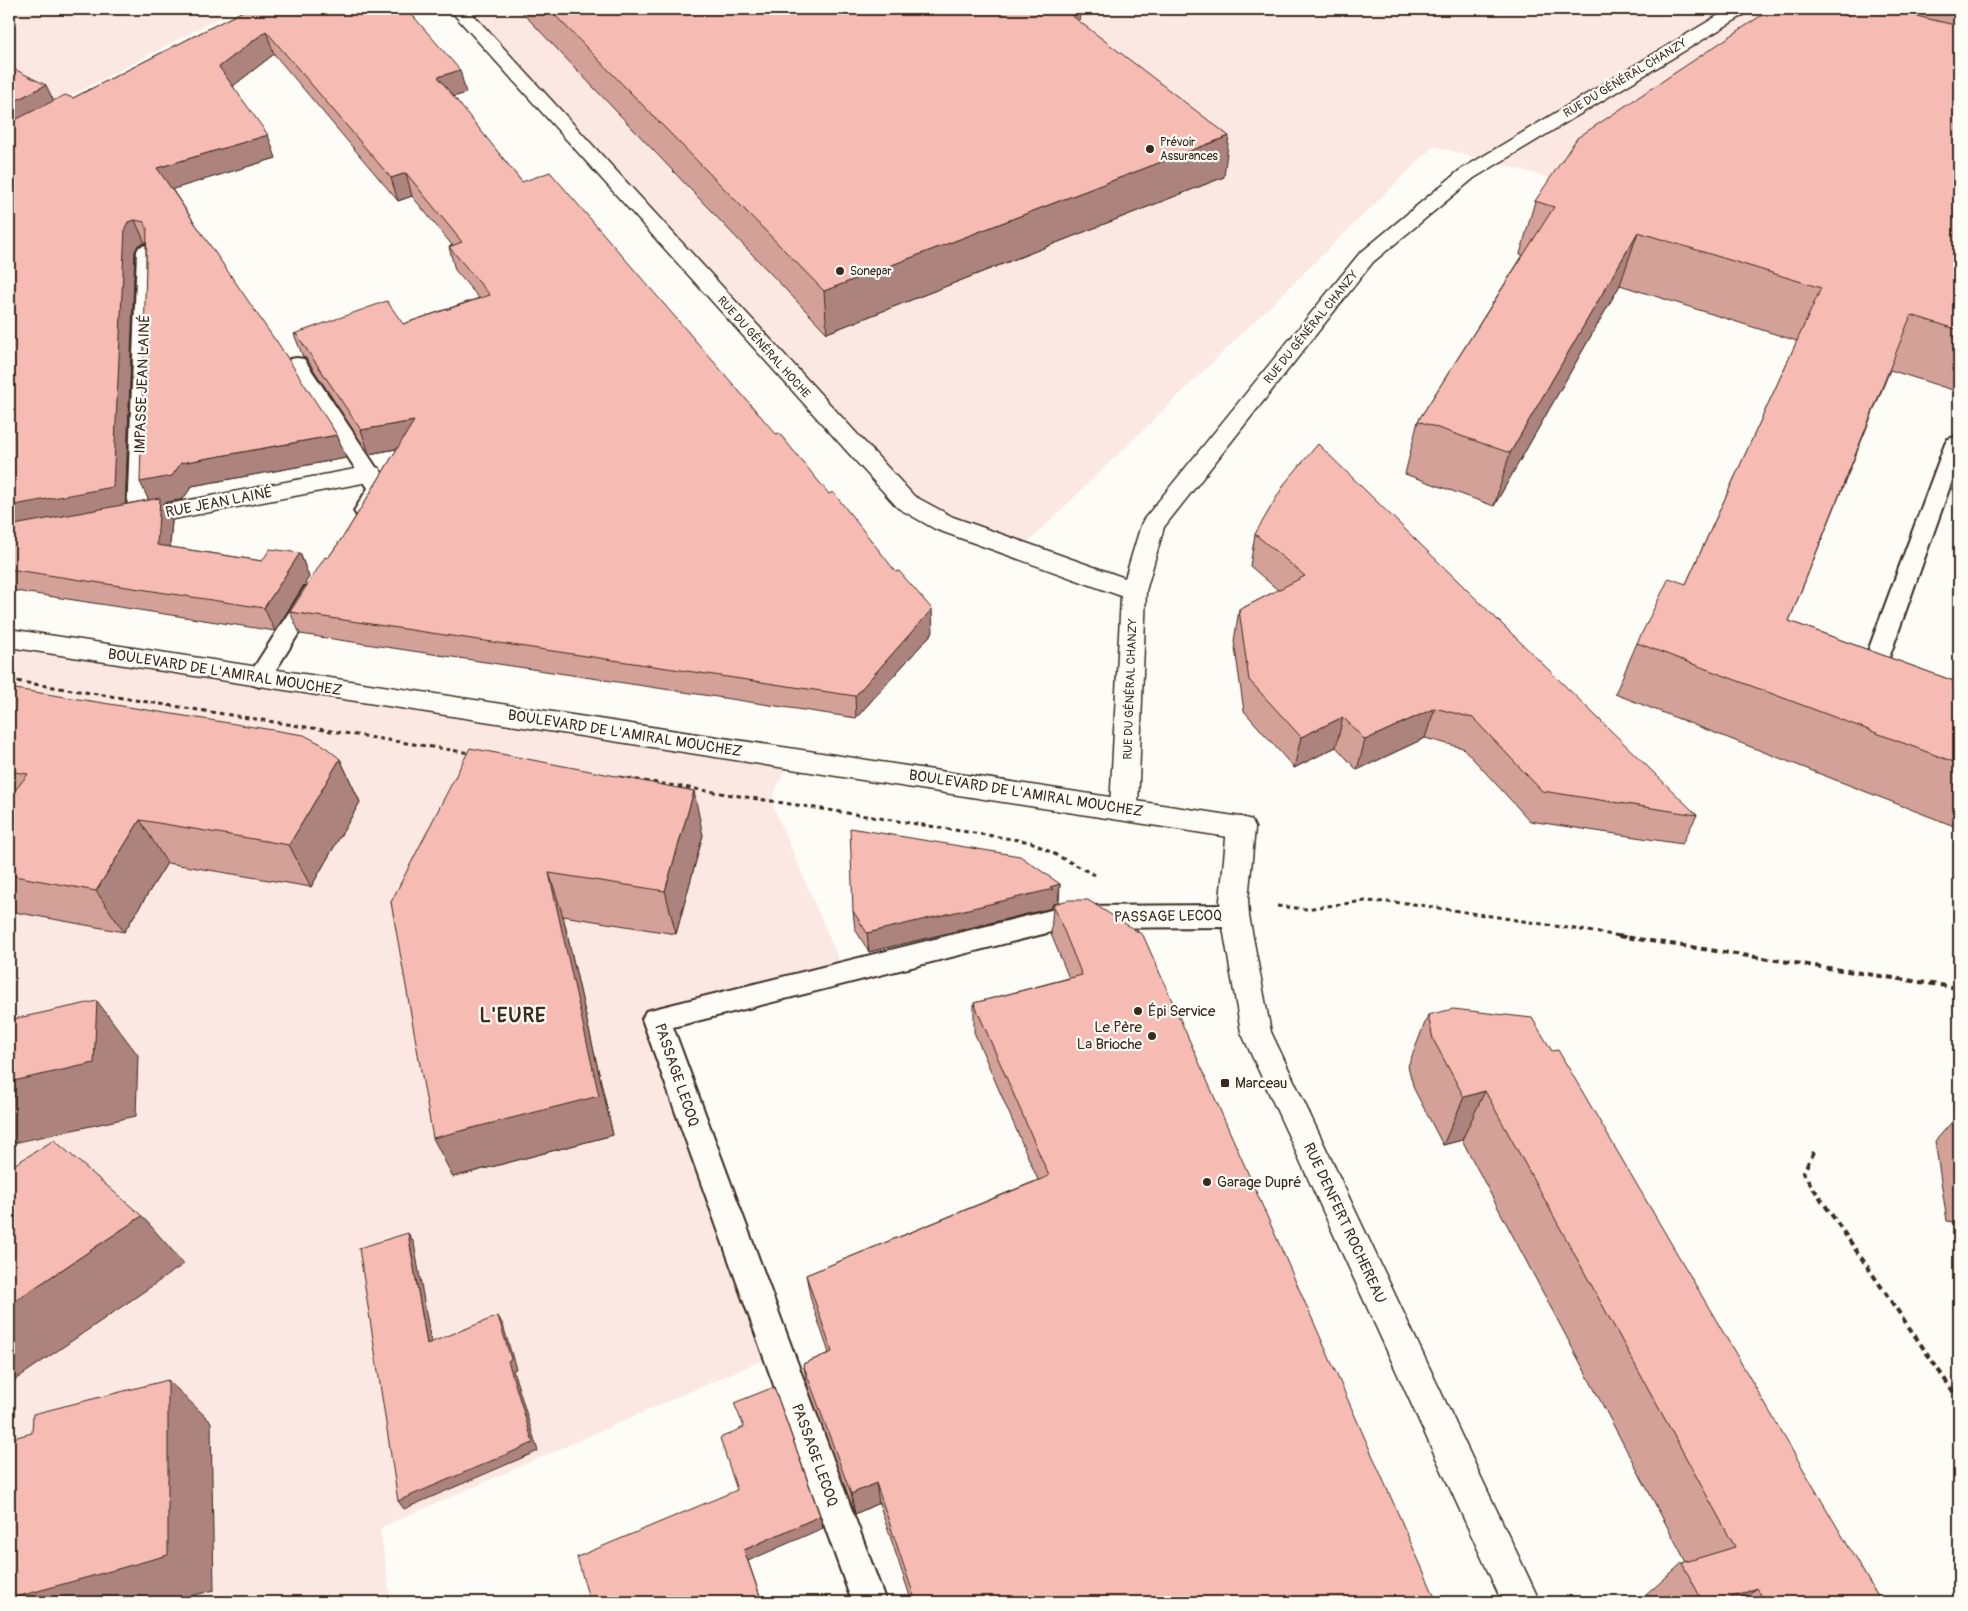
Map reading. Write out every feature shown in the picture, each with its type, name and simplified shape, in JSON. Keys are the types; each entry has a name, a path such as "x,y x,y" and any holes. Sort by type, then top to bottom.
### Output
{"street":[{"name":"RUE DU GÉNÉRAL HOCHE","path":"458,9 906,502 944,523 1134,591"},
{"name":"RUE DU GÉNÉRAL CHANZY","path":"1124,808 1134,591 1153,525 1366,258 1467,174 1739,18"},
{"name":"RUE JEAN LAINÉ","path":"110,523 370,474"},
{"name":"BOULEVARD DE L'AMIRAL MOUCHEZ","path":"9,638 259,678 1124,808 1241,828"},
{"name":"RUE DENFERT ROCHEREAU","path":"1241,828 1234,900 1235,916 1256,1032 1521,1602"}],"lane":[{"name":"IMPASSE JEAN LAINÉ","path":"138,517 146,251"},
{"path":"297,364 379,488 353,529"},
{"path":"1866,690 1955,444 1959,445"},
{"path":"259,678 322,579"},
{"name":"PASSAGE LECOQ","path":"869,1602 656,1018 1067,917 1235,916"}],"path":[{"path":"9,680 472,753"},
{"path":"617,776 1031,842 1102,878"},
{"path":"1305,909 1365,901 1407,903 1959,988"},
{"path":"1814,1152 1803,1173 1959,1400"}],"shaded area":[{"path":"9,9 236,9 57,103 9,82"},
{"path":"458,9 1959,9 1959,291 1434,146 1020,550 906,502"},
{"path":"9,639 790,758 771,801 844,972 656,1018 778,1353 380,1528 391,1602 9,1602"}],"building":[{"path":"247,9 407,9 460,70 438,77 522,182 550,172 776,434 779,433 829,494 833,492 896,572 899,571 932,609 855,696 290,612 325,557 328,558 347,531 414,421 361,430 297,335 294,334 387,301 403,324 490,295 449,247 462,242 406,173 391,178 266,31 219,67 268,135 157,168 276,340 337,435 181,463 172,476 140,482 147,228 144,222 135,220 128,222 125,228 113,487 9,506 9,123 65,95 73,98"},
{"path":"549,9 1075,9 1080,13 1071,15 1229,136 824,291"},
{"path":"1771,9 1818,9 1848,16 1851,9 1886,9 1959,26 1959,330 1911,315 1789,621 1959,683 1959,764 1637,643 1669,578 1686,584 1821,288 1638,232 1510,453 1418,421 1554,207 1535,201 1577,138"},
{"path":"10,67 46,85 9,104"},
{"path":"1318,444 1697,815 1542,791 1473,718 1435,708 1365,740 1343,717 1301,737 1249,680 1239,610 1305,576 1255,534 1285,483"},
{"path":"160,498 157,545 262,561 270,549 300,553 264,608 9,569 9,526"},
{"path":"9,688 304,735 323,745 340,759 289,845 140,820 96,891 9,875 9,798 28,774 9,771"},
{"path":"470,748 694,791 665,891 549,873 599,1096 433,1138 391,902"},
{"path":"850,828 1020,856 1060,884 1050,887 1053,889 867,933 853,911"},
{"path":"1069,900 1088,900 1143,935 1437,1602 916,1602 876,1483 851,1494 803,1364 832,1352 806,1275 1049,1176 974,1003 1082,975 1053,904"},
{"path":"97,1001 94,1063 9,1082 9,1020"},
{"path":"1453,1009 1532,1018 1552,1051 1558,1050 1881,1602 1765,1602 1757,1588 1720,1602 1703,1602 1682,1563 1735,1547 1485,1091 1464,1097 1433,1039 1428,1015"},
{"path":"54,1140 142,1216 9,1305 9,1168"},
{"path":"408,1233 427,1344 498,1316 511,1359 508,1361 533,1443 398,1501 359,1248"},
{"path":"168,1380 168,1555 9,1599 9,1439 32,1433 33,1414"},
{"path":"774,1387 820,1516 744,1550 762,1602 590,1602 577,1557 737,1490 720,1438 744,1427 734,1403"}],"place":[{"name":"Prévoir Assurances","path":"1150,149"},
{"name":"Sonepar","path":"840,271"},
{"name":"Épi Service","path":"1138,1011"},
{"name":"Le Père La Brioche","path":"1152,1036"},
{"name":"Marceau","path":"1225,1083"},
{"name":"Garage Dupré","path":"1207,1182"}],"district":[{"name":"L'EURE","path":"513,1015"}]}
